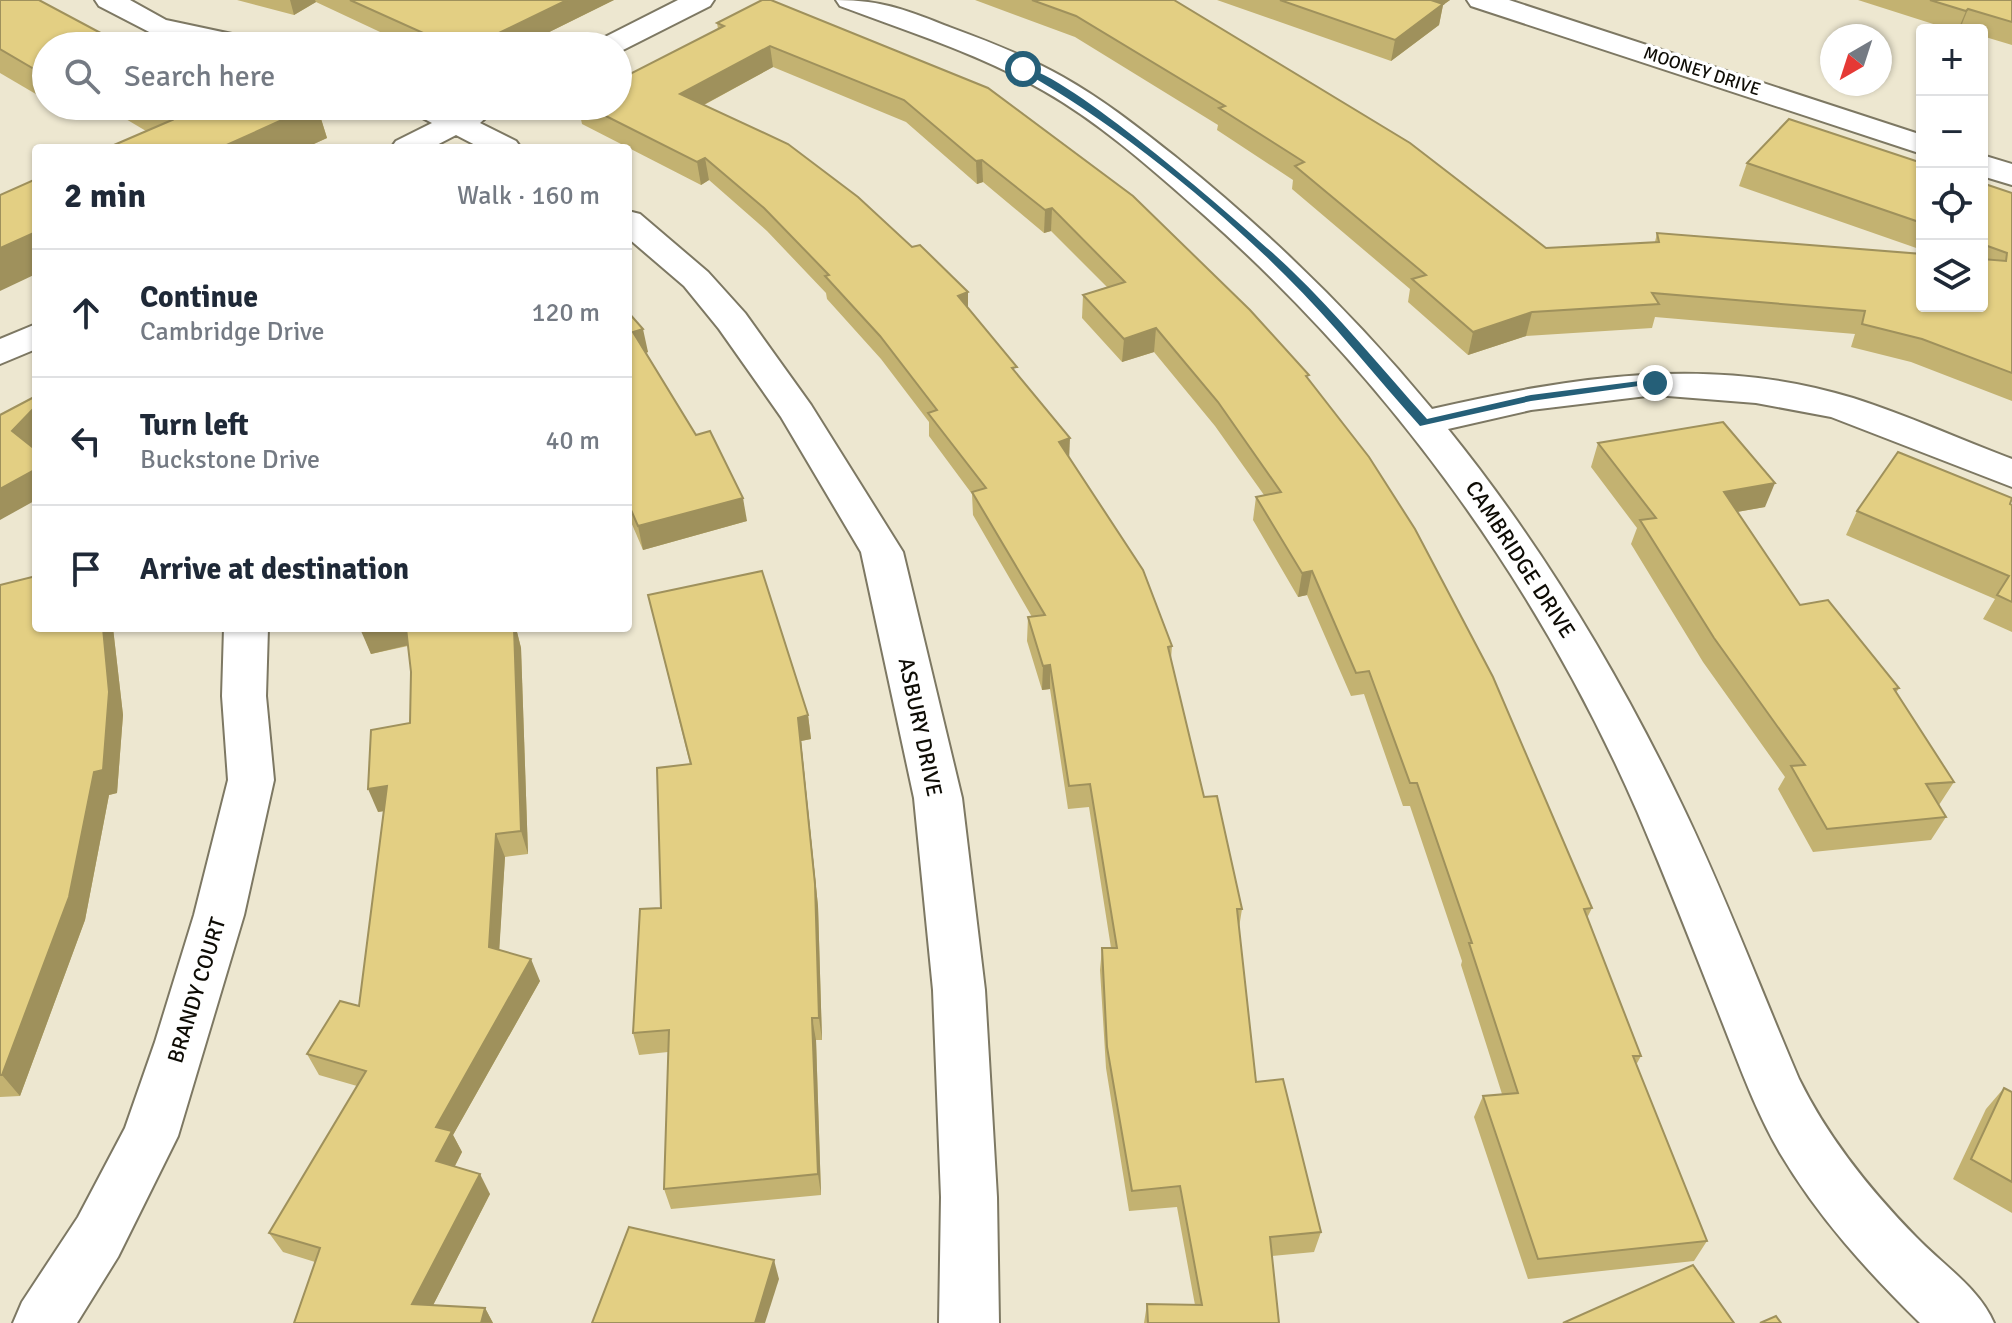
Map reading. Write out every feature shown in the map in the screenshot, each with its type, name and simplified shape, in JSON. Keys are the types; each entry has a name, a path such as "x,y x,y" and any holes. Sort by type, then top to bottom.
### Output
{"street":[{"path":"109,0 157,27 181,32"},
{"path":"632,34 700,0"},
{"name":"CAMBRIDGE DRIVE","path":"850,0 1023,69 1071,95 1110,123 1197,192 1290,274 1424,423 1482,496 1569,630 1610,705 1660,809 1776,1087 1799,1134 1838,1191 1880,1242 1964,1323"},
{"name":"MOONEY DRIVE","path":"1481,0 1916,143"},
{"path":"454,120 498,144"},
{"path":"415,144 462,120"},
{"path":"1988,167 2012,175"},
{"name":"ASBURY DRIVE","path":"632,224 696,279 732,321 798,413 882,552 938,798 959,990 969,1197 969,1323"},
{"path":"0,353 32,337"},
{"path":"1424,423 1531,398 1655,383 1756,391 1840,407 2012,474"},
{"name":"BRANDY COURT","path":"43,1323 98,1237 150,1136 186,1028 219,915 251,780 244,696 246,632"}],"building":[{"path":"0,0 39,0 99,32 32,32 32,68 0,49"},
{"path":"350,0 567,0 501,32 421,32"},
{"path":"762,0 771,0 988,88 1133,196 1250,310 1309,375 1306,376 1369,457 1415,529 1493,677 1592,908 1584,909 1641,1056 1633,1056 1707,1241 1538,1259 1483,1096 1518,1093 1469,943 1472,943 1417,783 1410,783 1369,671 1356,673 1312,571 1302,573 1256,497 1281,492 1218,402 1156,328 1124,339 1083,295 1125,282 1052,208 1045,210 982,160 976,161 904,100 770,46 680,94 788,144 858,197 912,247 920,245 968,292 958,296 1070,438 1059,442 1143,570 1172,646 1168,647 1204,797 1217,796 1242,909 1237,909 1256,1082 1283,1079 1321,1232 1270,1237 1279,1323 1148,1323 1147,1304 1202,1305 1180,1186 1132,1191 1107,1047 1102,948 1117,948 1090,784 1069,786 1050,665 1043,666 1028,617 1045,615 972,492 986,488 928,413 937,410 880,336 825,276 829,275 764,208 705,158 697,162 614,120 632,120 632,73 724,26 717,23"},
{"path":"1032,0 1174,0 1410,143 1546,248 1659,242 1657,233 1916,254 1916,312 1988,312 1988,260 2006,261 2007,253 1988,246 1988,185 2012,193 2012,373 1922,339 1862,324 1865,311 1652,293 1659,304 1532,312 1473,332 1412,279 1426,275 1295,166 1304,162 1219,108 1225,106 1076,16"},
{"path":"1280,0 1431,0 1443,4 1395,40"},
{"path":"1930,0 2012,0 2012,22 1968,9 1966,11"},
{"path":"1789,119 1916,161 1916,221 1747,163"},
{"path":"172,120 282,120 229,144 116,144"},
{"path":"32,181 32,234 0,248 0,195"},
{"path":"632,317 643,329 633,332 696,435 710,431 743,498 638,526 632,512"},
{"path":"32,398 32,410 12,431 32,447 32,471 0,489 0,415"},
{"path":"1723,422 1775,483 1724,492 1800,605 1828,600 1899,688 1894,689 1954,782 1926,784 1946,817 1827,829 1791,766 1805,765 1714,638 1640,520 1656,518 1598,443"},
{"path":"1898,452 2012,498 2012,602 1997,595 2009,576 1857,511"},
{"path":"762,571 808,715 798,718 815,884 819,1018 812,1018 818,1174 664,1189 669,1030 633,1033 640,909 661,908 657,768 691,764 648,595"},
{"path":"32,577 32,632 103,632 109,692 103,770 94,772 69,897 2,1075 0,1075 0,585"},
{"path":"406,632 514,632 521,831 496,834 489,947 531,959 436,1127 452,1131 436,1161 480,1174 412,1304 485,1308 481,1323 294,1323 320,1248 269,1233 366,1071 307,1054 340,1001 359,1006 387,786 368,789 371,730 410,723 411,672"},
{"path":"2004,1088 2012,1092 2012,1182 1971,1159"},
{"path":"629,1227 774,1260 755,1323 592,1323"},
{"path":"1693,1265 1734,1323 1563,1323"},
{"path":"1776,1316 1781,1323 1760,1323"}],"route":[{"path":"1023,69 1071,95 1151,153 1242,230 1290,274 1424,423 1531,398 1655,383"}]}
